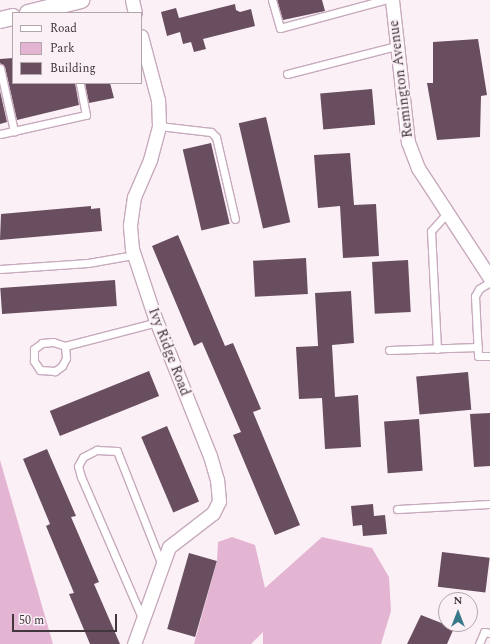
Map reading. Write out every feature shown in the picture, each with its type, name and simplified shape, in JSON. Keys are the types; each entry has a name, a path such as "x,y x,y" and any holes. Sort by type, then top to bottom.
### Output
{"street":[{"path":"132,0 135,12"},
{"name":"Remington Avenue","path":"392,0 408,142 418,168 490,278"},
{"path":"34,12 71,6"},
{"path":"0,20 12,17"},
{"name":"Ivy Ridge Road","path":"134,644 169,547 213,513 219,501 217,480 210,456 157,322 134,256 130,225 134,197 150,160 159,126 158,100 142,40"}],"lane":[{"path":"272,0 280,28 384,0"},
{"path":"287,74 396,46"},
{"path":"0,68 14,131"},
{"path":"0,134 86,115 80,84"},
{"path":"159,126 211,132 216,137 235,219"},
{"path":"438,349 431,231 447,213"},
{"path":"0,269 88,263 134,256"},
{"path":"490,282 479,289 475,296 478,356 490,356"},
{"path":"65,346 66,358 62,366 55,371 40,370 34,361 34,350 42,343 53,342 65,346 157,322"},
{"path":"389,350 478,347"},
{"path":"143,620 81,477 78,466 83,457 97,450 117,451 162,565"},
{"path":"397,509 490,504"},
{"path":"479,644 484,632 490,634"}],"green space":[{"path":"0,460 53,644 0,644"},
{"path":"232,537 255,545 265,588 322,537 372,548 389,577 391,611 381,644 263,644 263,632 251,644 194,644 217,561 218,542"}],"building":[{"path":"277,0 322,0 325,11 283,20"},
{"path":"235,4 236,10 240,12 251,9 255,26 203,39 206,49 194,52 191,42 183,44 180,32 167,36 161,12 176,8 179,18"},
{"path":"478,39 487,95 481,96 480,137 437,140 427,83 433,83 433,42"},
{"path":"12,58 12,84 75,84 79,105 17,120 5,67 0,63 0,59"},
{"path":"85,84 110,84 114,98 89,103"},
{"path":"372,89 375,125 323,129 320,94"},
{"path":"0,91 7,122 0,124"},
{"path":"266,117 290,222 263,229 239,123"},
{"path":"211,143 230,224 201,230 183,150"},
{"path":"350,153 354,205 376,204 379,256 343,258 340,206 318,208 314,155"},
{"path":"91,206 91,209 100,208 102,231 0,240 1,214"},
{"path":"178,235 225,346 233,343 261,409 253,412 300,525 275,535 233,435 241,432 202,342 194,346 152,246"},
{"path":"306,258 308,294 255,297 253,261"},
{"path":"408,260 411,312 375,314 372,262"},
{"path":"115,280 117,306 2,314 0,288"},
{"path":"351,291 354,343 332,345 335,397 358,395 361,447 325,449 322,398 299,399 296,347 318,346 315,293"},
{"path":"149,371 159,396 60,436 50,411"},
{"path":"468,372 471,410 420,414 416,377"},
{"path":"490,413 490,466 474,467 470,414"},
{"path":"419,419 423,471 388,473 384,421"},
{"path":"167,426 199,501 173,512 141,437"},
{"path":"47,449 76,516 71,517 99,582 94,584 120,644 90,644 69,594 74,593 46,526 50,524 23,459"},
{"path":"373,504 374,516 385,515 387,534 363,536 362,525 353,526 351,506"},
{"path":"442,552 490,558 485,593 438,587"},
{"path":"189,553 217,561 195,637 167,629"},
{"path":"421,615 438,622 438,632 452,632 447,644 407,644"}]}
